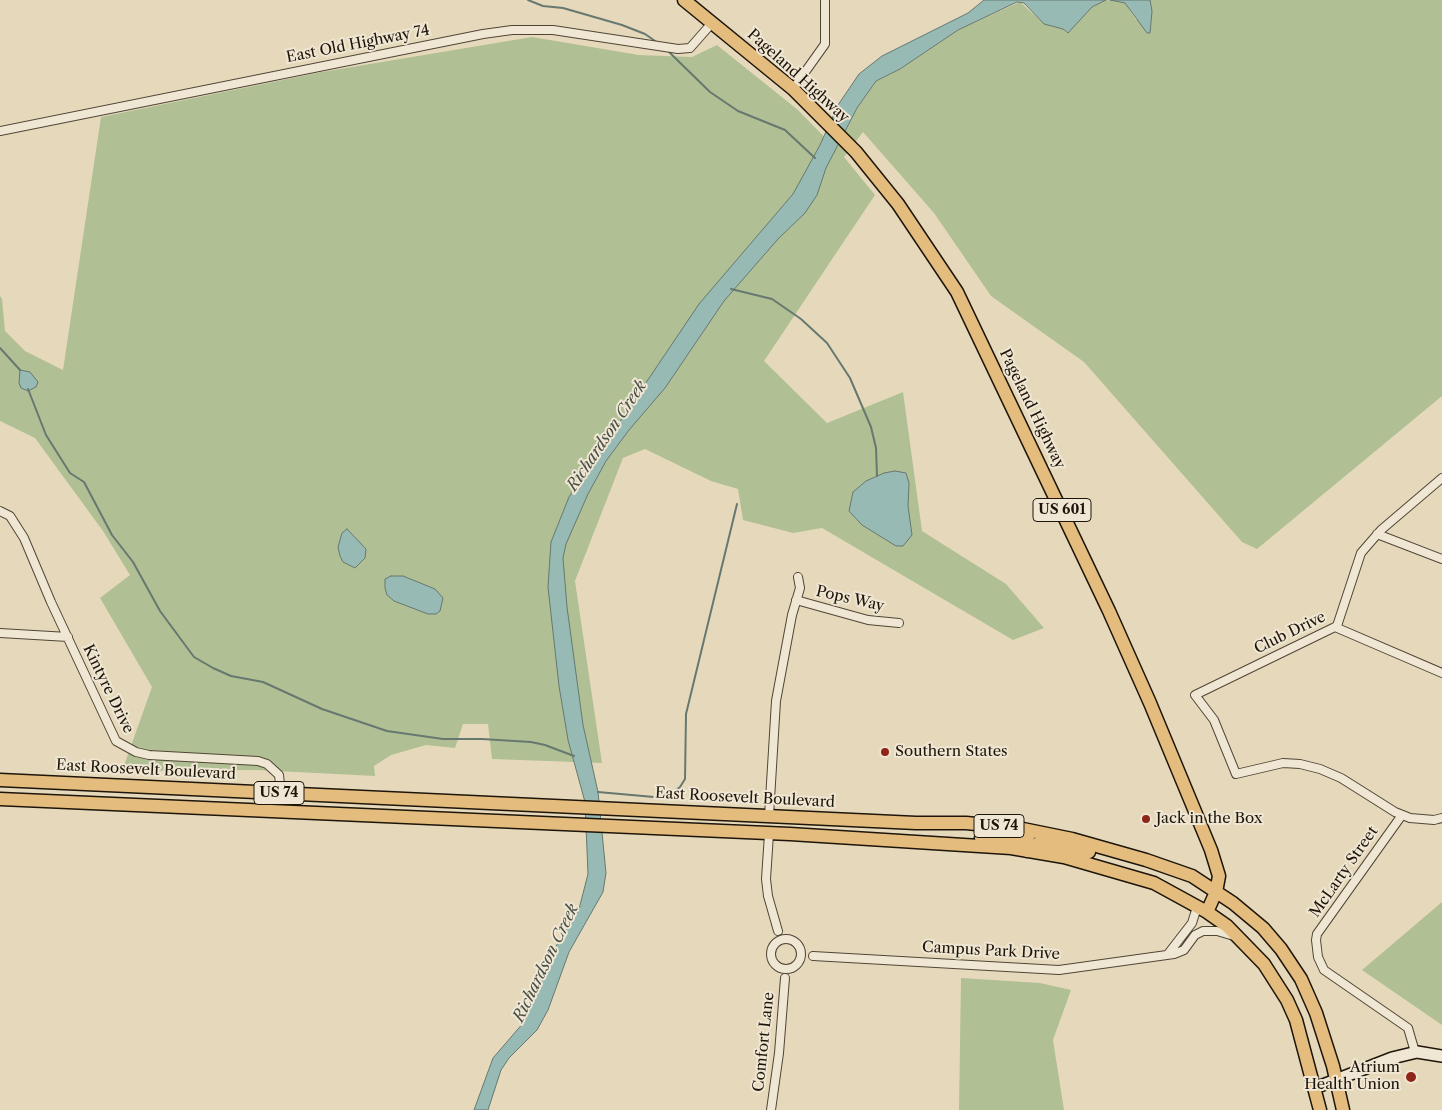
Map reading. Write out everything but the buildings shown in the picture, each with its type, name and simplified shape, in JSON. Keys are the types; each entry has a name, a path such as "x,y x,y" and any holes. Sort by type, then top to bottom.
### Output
{"highway":[{"name":"Pageland Highway","path":"684,0 811,105 856,152 898,204 957,292 1048,480 1150,703 1211,850 1219,876 1216,892 1202,910"},
{"name":"East Roosevelt Boulevard","path":"0,780 769,816 966,823 1032,830 1138,857 1192,876 1264,928 1282,949 1301,979 1316,1013 1336,1079 1342,1110"},
{"path":"141,806 151,801 270,803 278,798 281,793"},
{"name":"US 74","path":"0,800 769,834 949,844 1064,856 1154,884 1202,910 1238,938 1264,964 1287,1000 1296,1020 1320,1110"},
{"path":"284,812 287,806 297,802 403,804 422,800"},
{"path":"665,829 698,825 761,826 767,822 769,816"},
{"path":"769,834 781,825 847,826 888,821"},
{"path":"949,844 976,838 1025,840 1032,830"},
{"path":"1027,851 1040,842 1126,859 1138,857"}],"main road":[{"path":"1315,1088 1392,1058 1415,1052 1442,1056"}],"street":[{"path":"792,89 825,44 825,0"},
{"name":"East Old Highway 74","path":"0,131 483,34 512,30 553,30 678,49 690,48 712,22"},
{"name":"Club Drive","path":"1402,815 1342,778 1307,766 1283,763 1236,774 1214,720 1195,696 1335,628 1361,553 1377,534 1442,478"},
{"name":"Kintyre Drive","path":"0,511 10,516 24,538 113,736 120,745 148,755 258,760 267,764 279,775 281,793"},
{"path":"1377,534 1442,560"},
{"path":"769,816 776,701 800,588 798,577"},
{"name":"Pops Way","path":"796,600 849,616 899,623"},
{"path":"1335,628 1442,673"},
{"path":"0,633 68,637"},
{"path":"1402,815 1434,820 1442,818"},
{"name":"McLarty Street","path":"1402,815 1323,926 1316,940 1318,957 1324,970 1408,1028 1415,1052"},
{"name":"Comfort Lane","path":"769,834 766,879 768,896 778,931 785,939 795,942 801,950"},
{"path":"1168,954 1202,910"},
{"name":"Campus Park Drive","path":"800,960 813,956 1059,970 1174,954 1184,950 1195,935 1203,930 1217,931 1238,938"},
{"name":"Comfort Lane","path":"778,931 771,956 785,978"},
{"path":"776,943 785,939"},
{"path":"800,960 801,950"},
{"name":"Campus Park Drive","path":"801,950 813,956"},
{"name":"Comfort Lane","path":"771,1110 779,1053 785,978 789,969 800,960"},
{"path":"778,967 789,969"}],"green space":[{"path":"1106,0 1125,3 1136,20 1152,11 1150,0 1442,0 1442,396 1257,549 1242,542 1084,362 991,296 934,213 863,132 844,157 875,195 764,361 827,423 903,392 922,531 1006,584 1044,628 1013,640 822,528 793,533 743,520 738,489 711,481 645,449 623,458 575,581 602,763 492,759 488,724 463,724 455,748 426,745 391,755 374,766 375,776 256,770 122,771 152,687 100,598 130,575 103,531 35,438 0,421 0,296 2,299 5,331 25,351 63,370 101,117 322,72 532,37 639,55 692,57 717,45 798,110 836,149 857,108 876,81 900,69 958,30 1020,2 1044,24 1063,29 1066,33 1092,7"},
{"path":"1442,902 1442,1025 1362,970"},
{"path":"961,978 1040,983 1071,990 1053,1040 1064,1110 959,1110"}],"water":[{"name":"Richardson Creek","path":"984,0 1106,0 1092,7 1068,33 1063,29 1044,24 1024,3 1017,2 958,30 900,69 876,81 857,108 826,168 817,195 805,213 778,239 724,301 665,388 629,430 606,461 588,494 566,544 563,558 567,607 583,725 598,792 606,873 603,892 569,952 548,1010 537,1030 509,1058 501,1070 488,1110 474,1110 493,1058 524,1022 542,969 579,909 588,874 585,802 568,740 559,686 548,587 551,542 569,497 699,304 793,194 820,145 838,105 859,74 882,56 968,13"},
{"path":"1110,0 1150,0 1152,11 1150,33 1147,33 1125,3"},
{"path":"20,370 30,372 38,382 36,387 28,391 21,388 19,383"},
{"path":"895,471 906,473 909,483 908,506 912,535 903,546 896,546 862,525 849,511 853,492 866,481 884,473"},
{"path":"347,529 366,549 365,558 355,568 343,562 338,547 342,533"},
{"path":"391,576 403,576 435,589 443,598 440,611 436,614 428,614 394,601 387,595 385,588 385,579"}],"waterway":[{"path":"528,0 543,6 563,8 622,25 645,34 658,43"},
{"path":"667,50 710,92 738,111 785,130 815,158"},
{"path":"731,289 772,299 801,319 827,343 850,378 871,427 876,448 877,476"},
{"path":"0,348 20,370"},
{"path":"28,389 46,435 70,473 84,482 112,535 133,562 160,611 194,657 231,676 263,682 322,709 387,731 443,739 531,742 574,756"},
{"path":"598,792 654,797 670,795 680,787 685,779 686,714 737,504"}],"place":[{"name":"Southern States","path":"885,752"},
{"name":"Jack in the Box","path":"1146,819"},
{"name":"Atrium Health Union","path":"1411,1077"}]}
